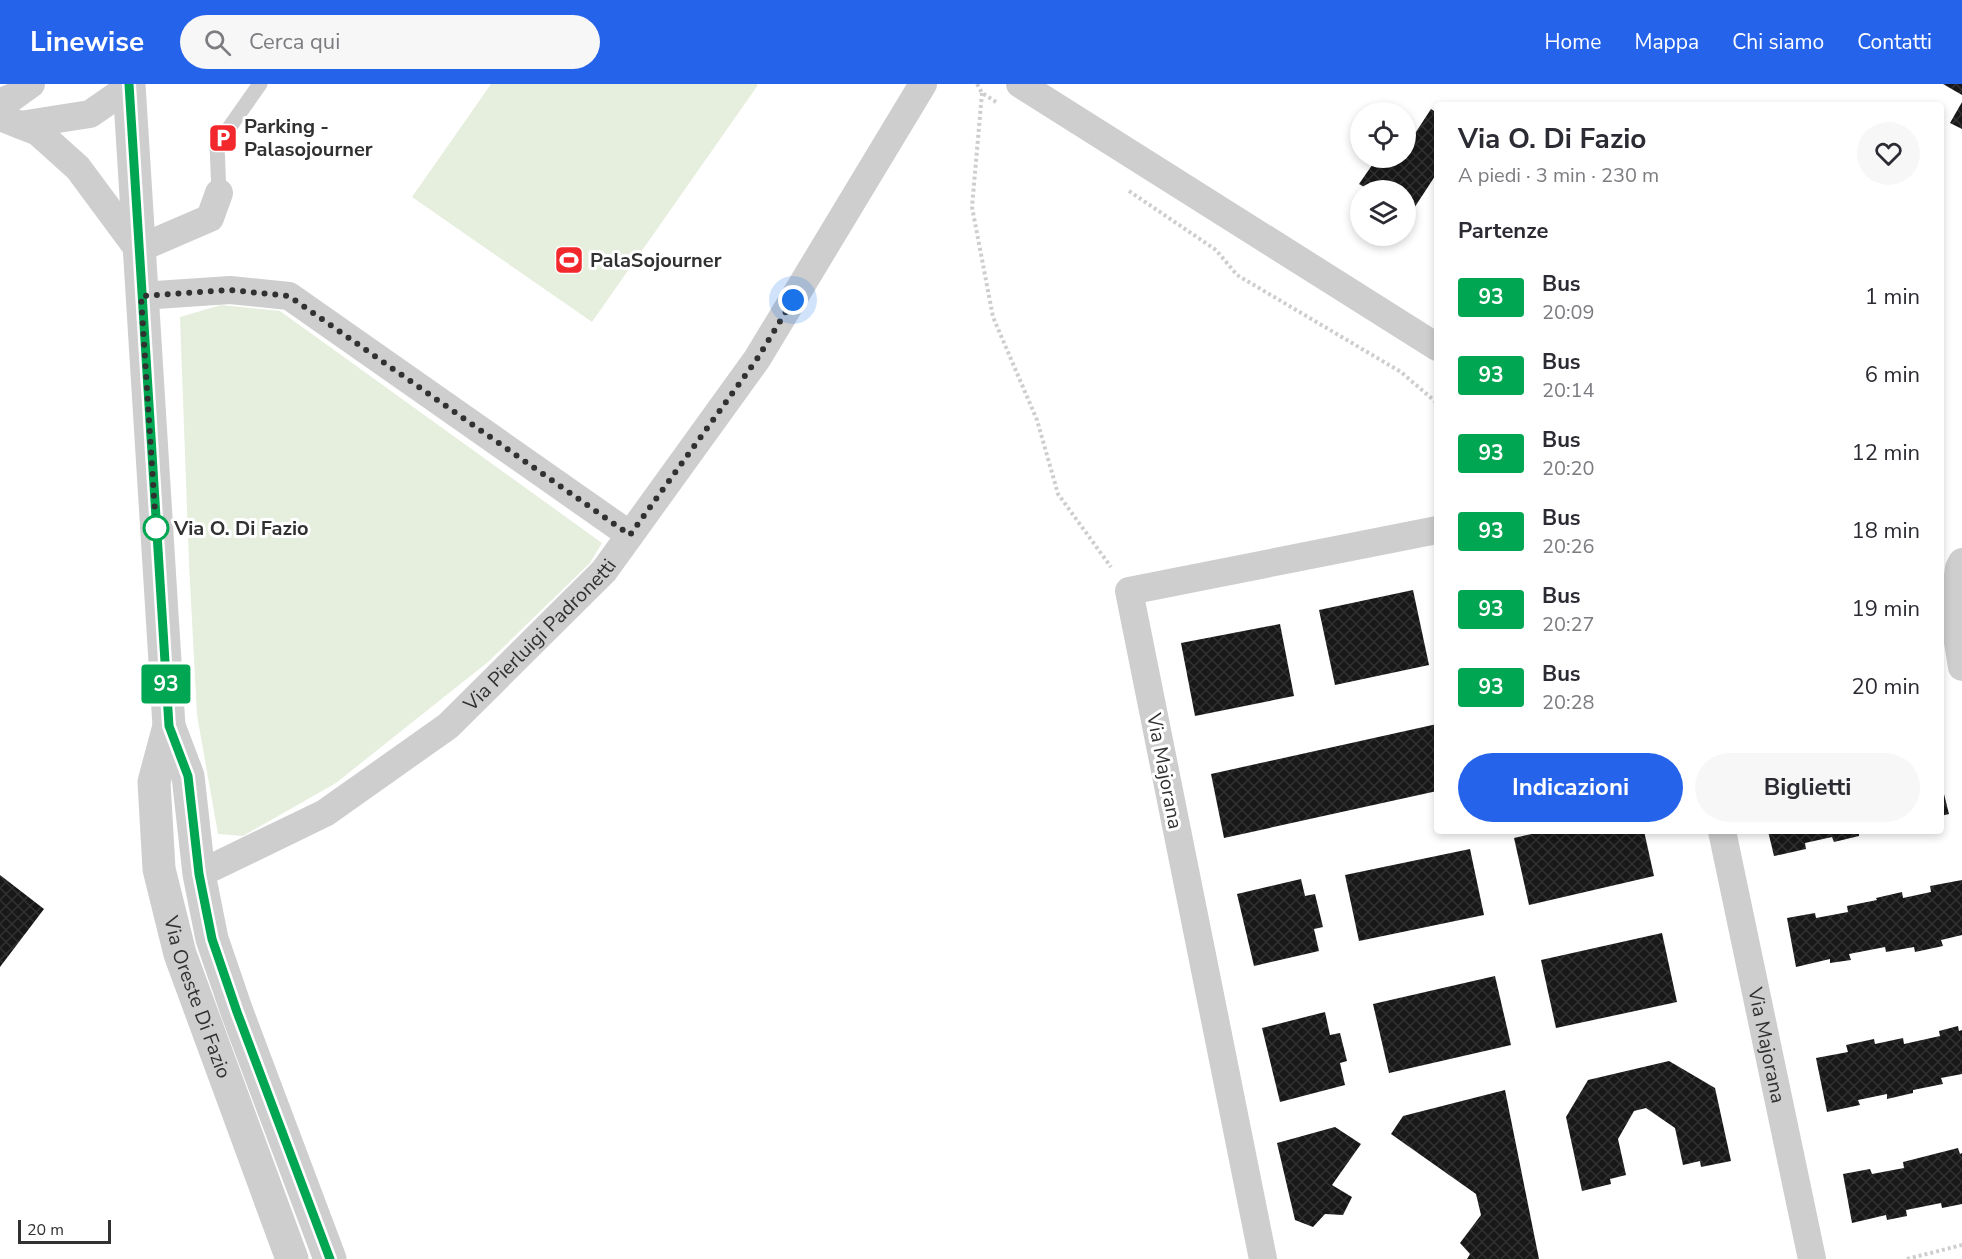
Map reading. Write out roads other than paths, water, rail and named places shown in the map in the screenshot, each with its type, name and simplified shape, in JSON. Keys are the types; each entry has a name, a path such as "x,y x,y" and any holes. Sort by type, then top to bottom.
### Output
{"street":[{"path":"0,102 13,98 31,84"},
{"name":"Via Pierluigi Padronetti","path":"199,874 325,813 448,726 604,571 757,359 923,84"},
{"path":"1020,84 1434,345"},
{"path":"10,121 90,114 124,85"},
{"name":"Via Oreste Di Fazio","path":"124,85 138,249 169,726 188,776 199,874 212,939 330,1259"},
{"path":"10,121 38,132 78,168 138,249 210,218 219,193"},
{"path":"141,296 230,290 289,296 630,535"},
{"name":"Via Majorana","path":"1263,1259 1129,591 1434,531"},
{"path":"1962,562 1947,612 1962,667"},
{"path":"1944,678 1962,674"},
{"name":"Via Oreste Di Fazio","path":"169,726 154,782 159,869 180,954 292,1259"},
{"name":"Via Majorana","path":"1723,834 1812,1259"}],"lane":[{"path":"219,193 217,145 260,84"}],"place":[{"name":"Parking - Palasojourner","path":"223,138"},
{"name":"PalaSojourner","path":"569,260"},
{"name":"Via O. Di Fazio","path":"156,528"}]}
